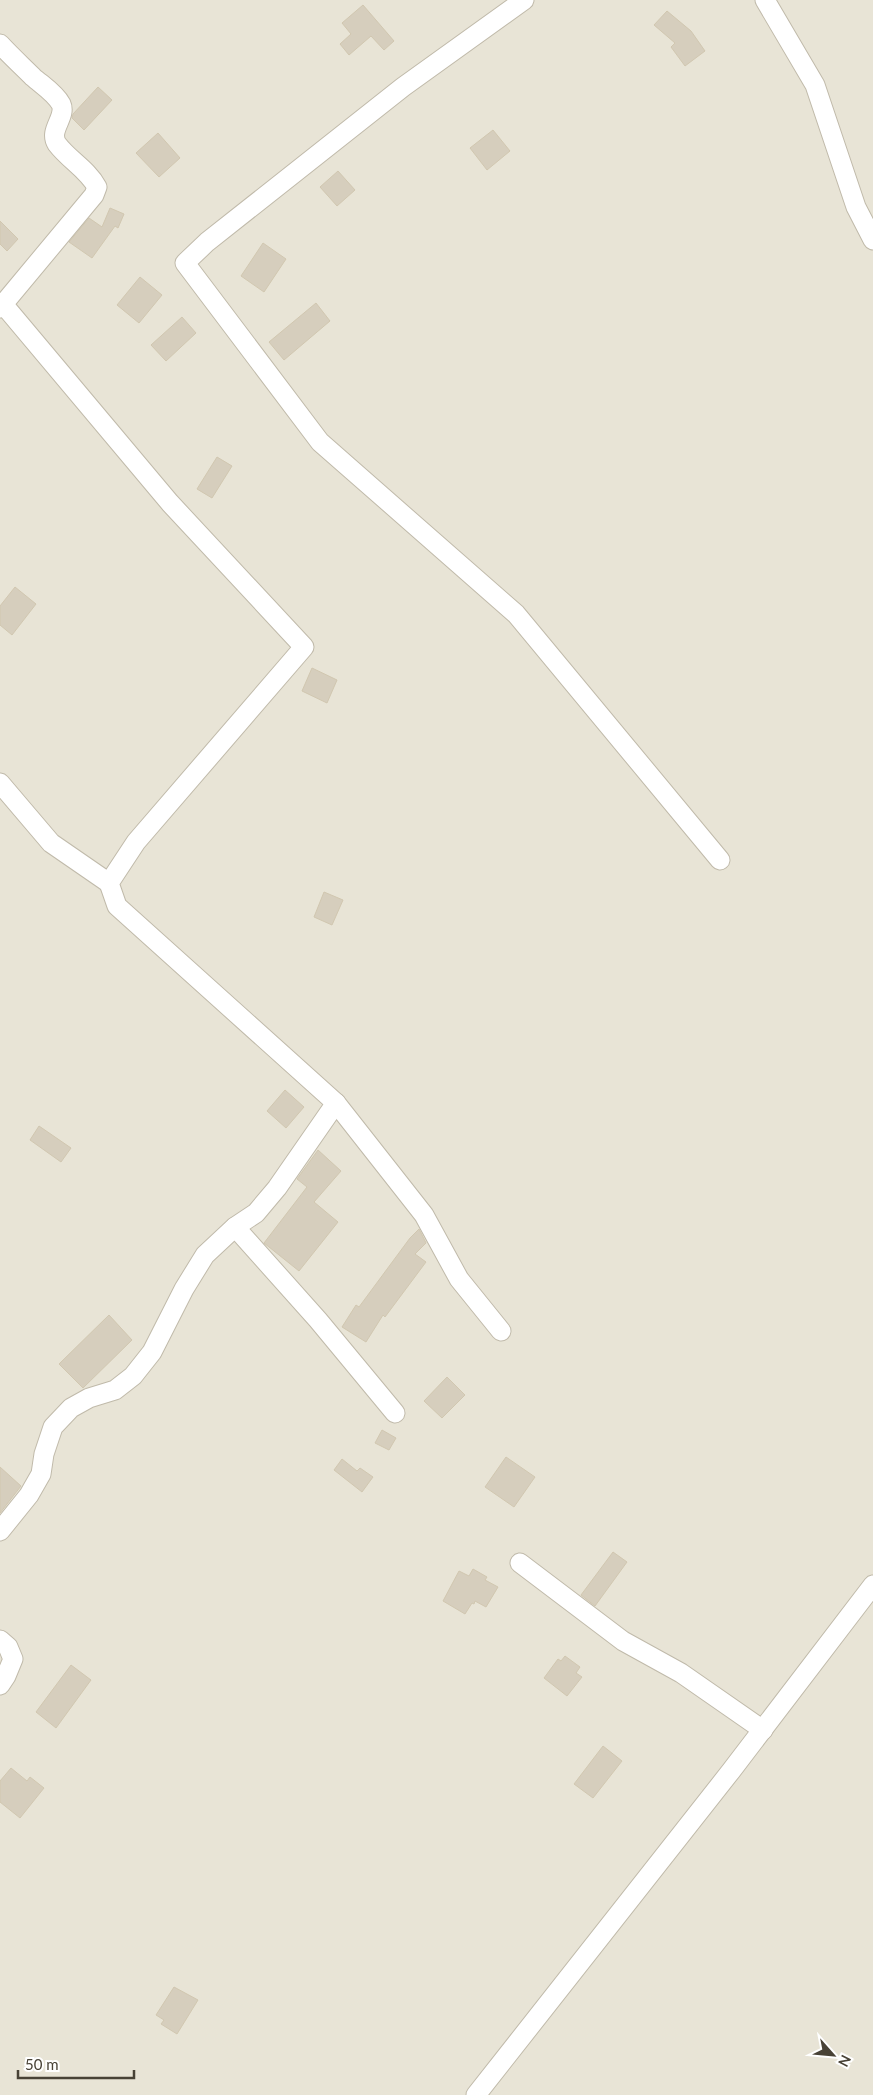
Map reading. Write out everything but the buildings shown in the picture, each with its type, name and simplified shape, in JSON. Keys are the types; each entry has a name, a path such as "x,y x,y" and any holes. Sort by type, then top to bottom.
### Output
{"street":[{"path":"524,0 403,87 208,242 185,263 320,442 516,614 720,860"},
{"path":"764,0 815,85 856,207 873,240"},
{"path":"0,44 56,96 62,106 55,134 56,142 90,175 97,186 94,195 2,306 170,503 304,647 136,842 109,883"},
{"path":"0,783 51,843 109,883 117,906 336,1102 424,1215 459,1279 501,1331"},
{"path":"0,1531 29,1495 41,1474 44,1454 53,1427 71,1408 89,1398 115,1390 133,1376 152,1352 184,1289 205,1255 235,1227 256,1213 277,1188 336,1102"},
{"path":"235,1227 318,1320 395,1414"},
{"path":"520,1563 623,1642 681,1673 763,1730"},
{"path":"476,2095 763,1730 873,1585"},
{"path":"0,1640 8,1647 13,1659 0,1685"}],"shaded area":[{"path":"0,0 873,0 873,2095 0,2095"}]}
